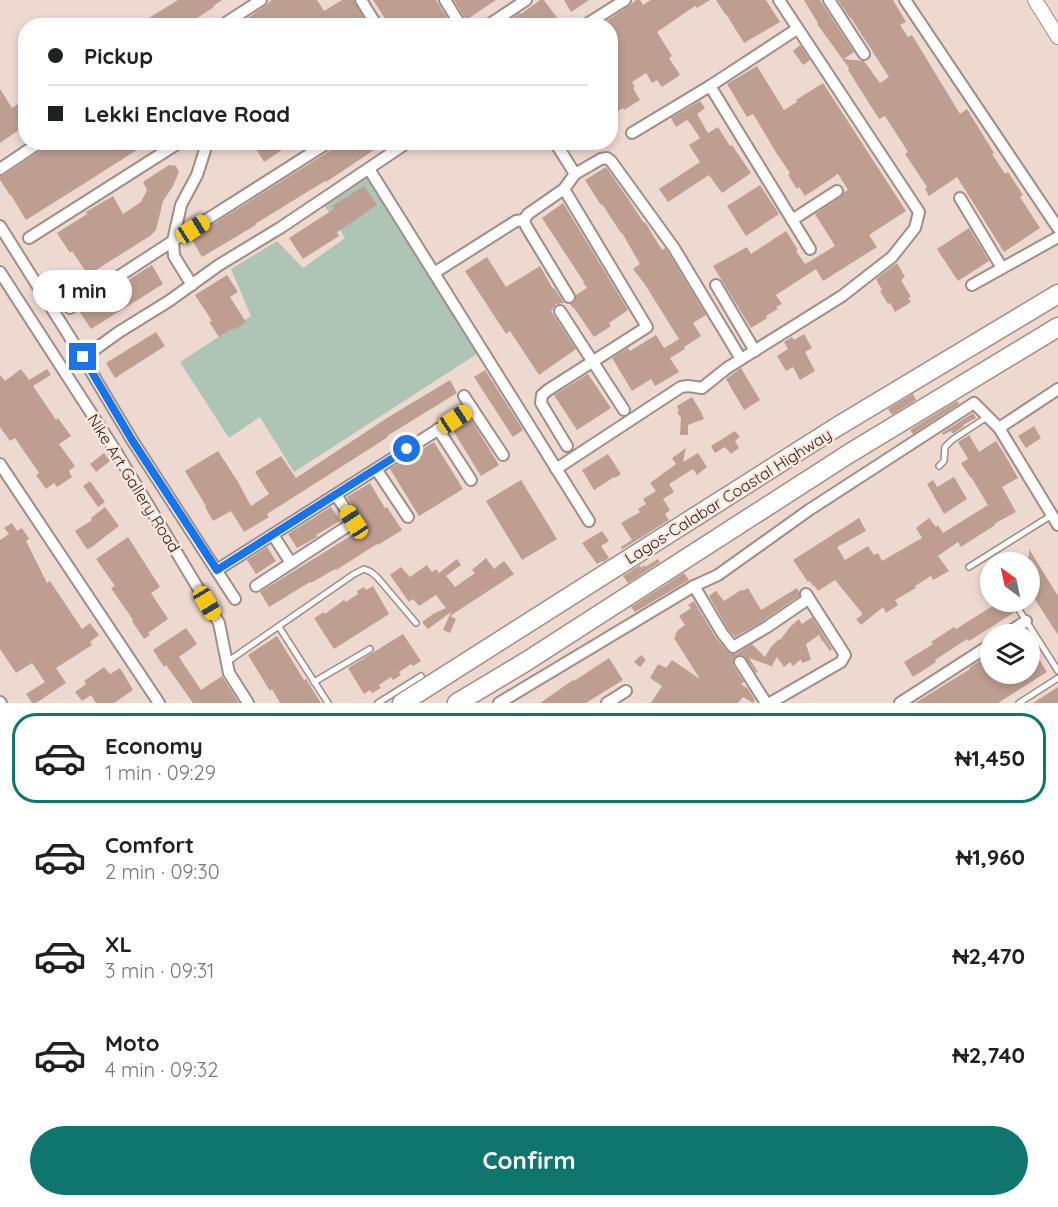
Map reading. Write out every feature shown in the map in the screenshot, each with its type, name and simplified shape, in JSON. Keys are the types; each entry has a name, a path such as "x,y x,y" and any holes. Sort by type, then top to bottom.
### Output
{"highway":[{"name":"Lagos-Calabar Coastal Highway","path":"402,703 835,428 1058,294"},
{"name":"Lagos-Calabar Coastal Highway","path":"457,703 527,662 850,453 1058,327"}],"street":[{"path":"233,18 261,0"},
{"path":"361,0 372,18"},
{"path":"445,0 456,18"},
{"path":"499,18 526,0"},
{"path":"593,18 608,4 625,0"},
{"path":"556,469 681,387 702,388 727,368 842,296 892,257 915,228 919,212 779,0"},
{"path":"829,0 864,54"},
{"path":"905,0 1058,228"},
{"path":"1035,0 1058,37"},
{"path":"632,133 711,86 797,28"},
{"path":"711,86 810,249"},
{"path":"0,169 28,150"},
{"path":"29,238 167,150"},
{"path":"192,285 174,256 173,241 181,205 197,175 205,150"},
{"path":"70,308 316,150"},
{"path":"83,357 169,302 219,265 280,228 396,150"},
{"path":"560,150 575,174"},
{"path":"569,297 525,226 525,220 528,214 564,189 575,174 607,158 674,248 741,359"},
{"path":"369,169 589,520"},
{"path":"564,189 647,327 542,395 541,403 567,446"},
{"path":"792,220 837,191"},
{"path":"960,198 1002,268"},
{"path":"434,273 516,221 525,220"},
{"path":"0,226 83,357 132,440 235,599"},
{"path":"972,285 1058,237"},
{"name":"Nike Art Gallery Road","path":"0,272 115,450 219,623 229,673 248,703"},
{"path":"716,285 755,351"},
{"path":"560,311 624,410"},
{"path":"999,428 1058,389"},
{"path":"464,396 503,455"},
{"path":"499,703 694,586 718,575 809,510 974,404 999,428 1058,525"},
{"path":"217,570 472,408"},
{"path":"438,429 471,480"},
{"path":"115,450 132,440"},
{"path":"0,464 159,703"},
{"path":"376,469 408,517"},
{"path":"256,586 354,522 336,495"},
{"path":"273,535 291,563"},
{"path":"694,586 733,647 767,627 806,597 845,655 841,662 768,703 740,662"},
{"path":"1021,624 1026,621"},
{"path":"900,703 980,651"},
{"path":"607,703 626,691"}],"lane":[{"path":"939,466 944,461 945,447 988,417"},
{"path":"993,552 1052,515"},
{"path":"969,567 980,560"},
{"path":"227,662 354,574 364,570 377,577 416,623"},
{"path":"1020,612 1058,671"},
{"path":"279,627 328,703"},
{"path":"314,682 370,649"},
{"path":"378,703 422,676"},
{"path":"1019,703 1058,678"}],"green space":[{"path":"364,173 477,354 294,472 260,417 229,438 180,362 251,316 231,269 277,241 303,268 345,238 323,203"}],"building":[{"path":"178,0 222,0 197,18 149,18"},
{"path":"272,0 317,0 324,11 342,0 354,0 364,18 248,18"},
{"path":"373,0 436,0 447,18 385,18"},
{"path":"454,0 496,0 469,18 465,18"},
{"path":"540,0 544,0 557,18 513,18"},
{"path":"564,0 589,0 571,12"},
{"path":"636,0 640,0 643,5 651,0 710,0 697,8 695,6 657,32 672,56 669,58 680,75 662,87 657,80 652,83 646,73 632,82 640,100 618,111 618,18 611,18"},
{"path":"716,0 766,0 780,22 744,43"},
{"path":"804,0 820,0 854,52 844,59 864,61 880,83 889,77 838,0 893,0 906,22 900,25 908,37 912,35 960,114 967,109 1005,174 1008,172 1023,195 1020,197 1040,228 1004,252 957,177 929,196 925,189 927,187 905,154 908,152 901,141 885,116 879,119 848,70 849,68 817,24"},
{"path":"800,45 810,60 803,65 793,51"},
{"path":"757,66 784,110 823,83 906,211 869,235 877,247 823,281 816,269 776,295 782,304 766,316 767,318 751,328 713,266 747,247 751,254 786,231 805,264 835,246 815,214 848,190 838,174 805,196 799,187 797,189 788,175 790,173 753,114 747,117 727,84"},
{"path":"0,89 12,108 18,104 18,131 0,143"},
{"path":"700,101 705,108 697,114 708,133 718,127 751,173 722,193 709,175 668,202 659,189 700,162 689,145 700,138 687,120 676,127 671,118"},
{"path":"41,150 137,150 26,220 0,180 0,176"},
{"path":"257,150 282,150 264,162"},
{"path":"331,150 374,150 326,182 202,257 191,238"},
{"path":"169,165 176,166 179,172 163,201 156,230 88,275 57,233 113,196 123,214 141,202 147,190 143,182"},
{"path":"606,167 662,250 665,248 668,252 706,315 693,323 701,336 670,358 679,372 655,386 651,379 632,391 612,358 628,348 630,351 656,335 664,348 679,339 633,269 640,264 622,233 585,180"},
{"path":"760,185 779,214 746,236 727,206"},
{"path":"364,186 377,205 337,232 339,236 303,259 289,238 334,209 332,206"},
{"path":"563,203 628,310 609,323 611,326 594,337 570,304 575,301 576,295 587,288 542,218"},
{"path":"969,228 989,261 958,281 937,249"},
{"path":"487,257 506,287 540,266 564,303 556,304 551,311 576,349 539,375 510,331 506,334 465,271"},
{"path":"897,263 905,277 901,280 911,297 908,298 911,302 895,312 880,291 882,290 876,279"},
{"path":"152,265 163,284 91,329 79,311"},
{"path":"227,275 238,292 230,297 246,322 219,337 209,322 212,321 195,295"},
{"path":"156,332 165,346 115,378 106,363"},
{"path":"804,334 812,348 805,352 815,371 800,380 793,367 786,371 777,356 788,349 784,342 792,337 794,340"},
{"path":"741,368 760,400 744,410 726,379"},
{"path":"21,369 29,380 47,369 51,375 33,386 56,420 58,418 71,436 59,444 75,466 69,471 72,477 57,487 54,483 46,489 36,475 39,473 15,438 10,441 0,427 0,375 5,381"},
{"path":"485,370 523,430 513,437 474,377"},
{"path":"588,374 611,408 577,430 554,395"},
{"path":"450,380 457,393 267,514 269,517 244,532 231,511 213,521 185,471 218,451 251,506 269,494 255,472 281,456 296,478"},
{"path":"913,394 916,400 892,415 888,409"},
{"path":"692,397 704,419 688,425 688,435 680,435 681,418 677,412 679,411 677,406"},
{"path":"957,401 959,404 913,434 910,430"},
{"path":"973,413 976,418 953,434 951,431 943,435 942,433"},
{"path":"470,418 499,465 481,476 452,429"},
{"path":"1034,426 1041,438 1026,448 1018,436"},
{"path":"735,431 740,437 735,441 739,448 731,454 725,447 715,453 711,446"},
{"path":"969,435 979,452 996,441 1005,455 1018,478 1002,487 1016,512 961,547 958,542 938,556 949,571 933,580 931,576 895,600 898,605 886,613 883,607 861,625 856,619 862,613 835,580 818,591 810,581 808,582 793,560 859,518 866,531 837,547 845,560 868,546 874,555 878,553 882,561 922,538 916,528 929,518 936,527 938,525 943,533 988,505 961,463 968,459 958,442"},
{"path":"434,442 463,489 419,516 390,469"},
{"path":"686,448 683,462 698,453 707,467 697,475 693,469 669,484 674,492 663,499 670,510 665,514 669,520 622,549 621,547 632,540 621,523 640,512 638,509 646,504 643,499 656,491 650,483 676,464 672,458"},
{"path":"104,453 110,461 96,472 90,464"},
{"path":"608,454 621,474 594,490 582,470"},
{"path":"954,477 967,499 944,514 927,484 933,480 937,487"},
{"path":"521,480 557,539 522,560 486,501"},
{"path":"90,481 105,502 98,507 83,486"},
{"path":"370,483 402,530 269,607 260,592 365,527 347,497"},
{"path":"105,507 119,526 87,549 75,531 92,520 91,518"},
{"path":"331,507 340,521 297,548 288,534"},
{"path":"12,523 17,531 22,528 29,539 26,541 47,583 50,581 82,629 90,623 99,635 90,642 92,645 56,668 66,683 36,703 32,703 26,694 45,682 32,663 16,673 0,649 0,540 9,534 4,528"},
{"path":"602,531 609,541 601,546 609,558 597,564 582,543"},
{"path":"128,537 160,587 151,593 168,619 148,633 150,635 144,639 111,588 115,586 96,559"},
{"path":"267,547 276,561 256,574 247,560"},
{"path":"486,558 494,569 504,561 514,574 450,616 456,619 450,633 443,630 451,612 428,629 422,622 446,608 436,595 419,606 413,599 409,602 390,575 401,567 410,577 427,565 432,572 436,569 439,573 457,559 461,565 446,576 455,587 475,573 472,570"},
{"path":"658,559 660,562 628,583 623,576 640,565 641,568 644,565 645,567"},
{"path":"1040,567 1058,596 1058,635 1040,607"},
{"path":"684,573 689,580 635,612 631,607"},
{"path":"373,586 389,614 334,649 314,618 324,612 325,614 344,600 346,602 364,587 366,590"},
{"path":"748,588 761,610 797,588 799,596 735,637 709,596 716,591 724,601"},
{"path":"694,601 716,638 730,654 736,654 752,644 765,657 770,648 799,619 802,624 812,617 832,649 830,651 819,635 806,644 811,660 802,663 801,659 793,666 790,662 784,667 777,657 772,665 774,667 749,658 758,672 756,673 744,656 736,656 733,665 744,682 741,684 748,689 755,700 753,703 743,697 738,703 651,703 662,686 650,678 658,664 666,668 672,660 700,679 674,638 678,630 685,625 679,616 691,608 688,605"},
{"path":"983,612 1015,612 996,624 980,624 980,634 969,641 967,639 913,677 904,662 933,644 931,642 954,627 956,629"},
{"path":"186,628 197,644 179,657 201,690 222,676 239,703 193,703 166,665 164,667 153,650"},
{"path":"403,634 421,661 399,672 401,675 393,680 391,677 379,685 381,688 364,694 348,668"},
{"path":"277,636 321,703 280,703 272,689 270,691 248,655"},
{"path":"641,655 646,660 640,667 634,662"},
{"path":"609,658 623,680 586,703 540,703 573,680"},
{"path":"980,661 980,684 1028,684 998,703 915,703 970,669"},
{"path":"1040,661 1047,672 1040,676"},
{"path":"104,667 110,674 120,668 133,690 114,703 96,703 91,695 82,701 75,692 86,684 84,681"},
{"path":"1058,687 1058,703 1033,703"}],"route":[{"path":"83,357 132,440 217,570 407,449"}]}
